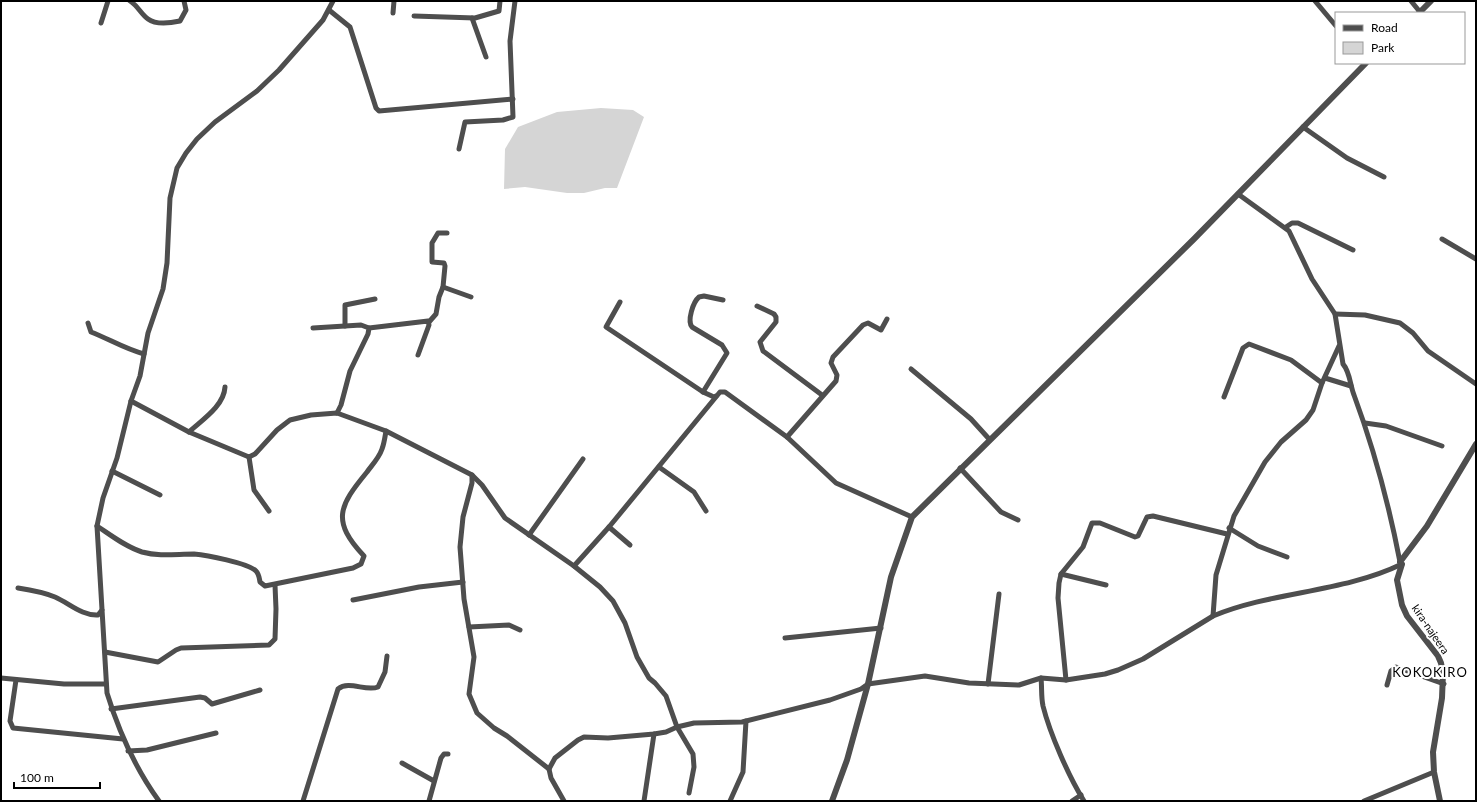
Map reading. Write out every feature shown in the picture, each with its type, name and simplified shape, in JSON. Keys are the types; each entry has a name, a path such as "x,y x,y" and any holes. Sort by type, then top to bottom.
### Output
{"street":[{"path":"101,23 108,1"},
{"path":"130,1 135,4 149,20 168,23 180,21 186,10 184,1"},
{"path":"159,801 128,751 123,740 111,709 106,684 97,526 103,498 131,401 140,376 150,322 165,278 170,198 177,168 197,139 215,122 257,91 280,70 323,20 333,1"},
{"path":"393,13 394,1"},
{"path":"414,16 472,18 499,11 500,1"},
{"path":"459,149 465,122 512,119 514,111 510,41 515,1"},
{"path":"1315,1 1335,25"},
{"path":"1411,1 1419,12 1431,1"},
{"path":"329,10 350,27 376,108 379,110 513,99"},
{"path":"472,18 486,57"},
{"path":"832,801 847,760 868,684 891,577 912,517 1238,194 1364,64"},
{"path":"1303,127 1347,158 1384,177"},
{"path":"549,769 555,758 582,737 608,738 654,734 666,732 677,727 694,723 730,724 843,696 861,689 868,684 925,676 988,684 1019,685 1041,678 1066,680 1105,674 1130,665 1162,648 1213,616 1246,605 1323,590 1376,576 1401,563 1384,488 1365,423 1351,386 1347,368 1343,364 1335,314 1312,279 1293,238 1286,227 1238,194"},
{"path":"1286,227 1292,223 1298,223 1353,250"},
{"path":"418,355 429,322 436,314 438,301 443,287 445,264 432,262 431,250 433,240 436,234 447,233"},
{"path":"1442,239 1476,259"},
{"path":"443,287 471,298"},
{"path":"703,392 727,353 722,345 692,328 690,320 696,301 699,297 704,296 723,300"},
{"path":"345,326 345,305 375,299"},
{"path":"620,302 606,327 703,392 714,397 716,396"},
{"path":"757,306 774,314 776,317 776,322 760,342 763,351 822,395"},
{"path":"1335,314 1365,315 1400,323 1413,333 1428,351 1476,384"},
{"path":"787,437 837,378 832,364 833,357 862,325 868,323 880,330 887,319"},
{"path":"313,328 362,325 369,328 429,322"},
{"path":"88,323 91,332 110,339 129,350 144,354"},
{"path":"337,413 350,370 368,334 369,328"},
{"path":"1224,397 1244,348 1249,344 1292,360 1323,381 1351,386"},
{"path":"1213,616 1216,575 1229,528 1239,506 1265,462 1281,442 1306,420 1314,410 1323,381 1339,345"},
{"path":"910,369 971,419 990,440"},
{"path":"189,432 218,405 224,397 226,387"},
{"path":"574,566 609,527 720,392 725,392 787,437 840,486 889,505 912,517"},
{"path":"131,401 189,432 249,457 255,454 277,430 290,420 311,415 337,413 386,431 472,475 482,485 505,518 574,566 600,587 613,600 625,623 637,657 649,678 666,696 677,727 693,754 695,760 689,793"},
{"path":"1365,423 1386,426 1442,446"},
{"path":"97,526 125,544 142,552 158,555 203,555 245,564 259,574 260,582 263,585 274,585 353,568 363,562 364,556 344,531 343,513 346,499 382,449 386,431"},
{"name":"kira-najeera","path":"1440,801 1434,772 1434,738 1444,684 1441,663 1402,605 1397,580 1401,563 1427,526 1476,444"},
{"path":"249,457 254,490 269,511"},
{"path":"529,535 583,459"},
{"path":"659,467 694,492 706,511"},
{"path":"960,468 1001,512 1018,520"},
{"path":"112,471 160,495"},
{"path":"472,475 472,483 467,496 461,526 460,547 463,582 474,657 469,681 469,694 474,708 494,728 507,736 549,769 551,778 564,801"},
{"path":"1066,680 1058,598 1061,574 1083,547 1087,533 1094,522 1135,538 1138,536 1147,517 1153,516 1227,534"},
{"path":"609,527 630,545"},
{"path":"1229,528 1258,546 1287,557"},
{"path":"1061,574 1106,585"},
{"path":"353,600 419,587 463,582"},
{"path":"105,652 158,662 176,650 182,648 269,645 275,639 276,609 274,585"},
{"path":"18,588 55,597 90,615 98,615 102,610"},
{"path":"988,684 1000,594"},
{"path":"469,627 509,625 520,630"},
{"path":"785,638 881,628"},
{"path":"303,801 338,689 350,686 371,688 378,687 385,672 386,656"},
{"path":"1387,685 1391,671 1396,667 1444,684"},
{"path":"1,678 64,684 106,684"},
{"path":"1041,678 1043,705 1084,801"},
{"path":"16,680 10,721 13,728 123,740"},
{"path":"111,709 200,697 205,698 212,704 260,690"},
{"path":"730,801 743,772 746,721"},
{"path":"128,751 147,750 216,733"},
{"path":"644,801 654,734"},
{"path":"429,801 442,756 448,754"},
{"path":"402,764 434,781"},
{"path":"1364,801 1434,772"},
{"path":"1072,801 1081,796"}],"green space":[{"path":"601,108 633,110 644,117 617,188 605,188 584,193 567,193 525,187 504,189 505,149 518,127 557,112"}],"district":[{"name":"KOKOKIRO","path":"1430,672"}]}
